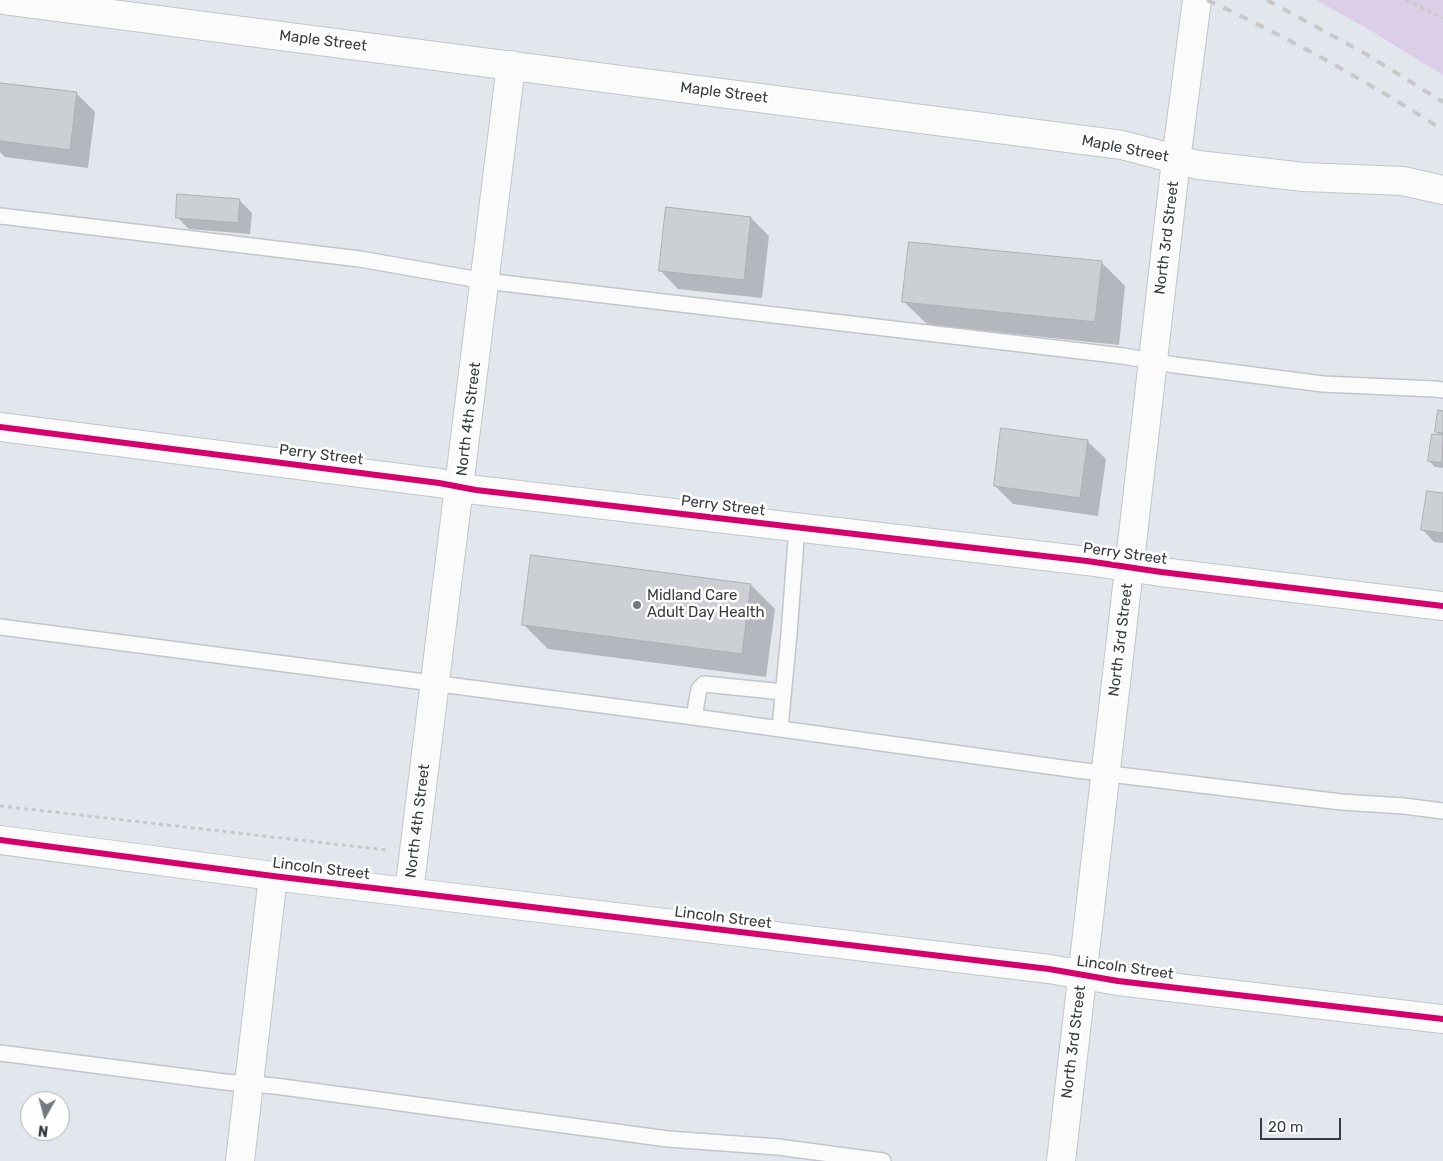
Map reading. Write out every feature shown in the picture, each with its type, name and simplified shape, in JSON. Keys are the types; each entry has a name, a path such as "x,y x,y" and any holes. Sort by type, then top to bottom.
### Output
{"street":[{"name":"Maple Street","path":"4,0 1122,145 1198,165 1304,177 1403,181 1443,190"},
{"name":"North 3rd Street","path":"1061,1161 1176,160 1197,0"},
{"name":"North 4th Street","path":"409,892 511,65"},
{"name":"Perry Street","path":"0,427 460,487 1087,561 1129,568 1443,606"},
{"name":"Lincoln Street","path":"0,840 272,876 1049,970 1118,981 1443,1019"},
{"path":"240,1161 272,876"}],"lane":[{"path":"0,216 360,259 485,281 1123,356 1323,384 1443,390"},
{"path":"780,728 796,527"},
{"path":"0,627 780,728 1106,773 1341,802 1404,806 1443,811"},
{"path":"694,717 699,689 704,684 783,692"},
{"path":"0,1053 225,1082 248,1083 668,1139 778,1147 883,1161"}],"path":[{"path":"1406,0 1443,18"},
{"path":"0,806 414,853"}],"shaded area":[{"path":"1316,0 1443,0 1443,75 1366,28"}],"building":[{"path":"0,83 77,92 70,150 0,141"},
{"path":"177,194 240,199 238,223 176,218"},
{"path":"666,207 751,217 744,280 659,271"},
{"path":"909,242 1102,261 1095,322 902,302"},
{"path":"1438,410 1443,411 1443,433 1435,432"},
{"path":"1001,428 1088,440 1080,498 994,486"},
{"path":"1432,434 1443,435 1442,463 1428,461"},
{"path":"1427,491 1443,493 1443,533 1421,530"},
{"name":"Midland Care Adult Day Health","path":"531,555 751,584 742,654 522,625"}],"railway":[{"path":"1207,0 1268,29 1327,61 1386,94 1443,130"},
{"path":"1267,0 1366,54 1443,102"}],"cycle path":[{"path":"0,427 439,483 476,490 1087,561 1161,572 1443,606"},
{"path":"0,840 273,876 1049,969 1118,981 1443,1019"}],"place":[{"name":"Midland Care Adult Day Health","path":"637,605"}]}
